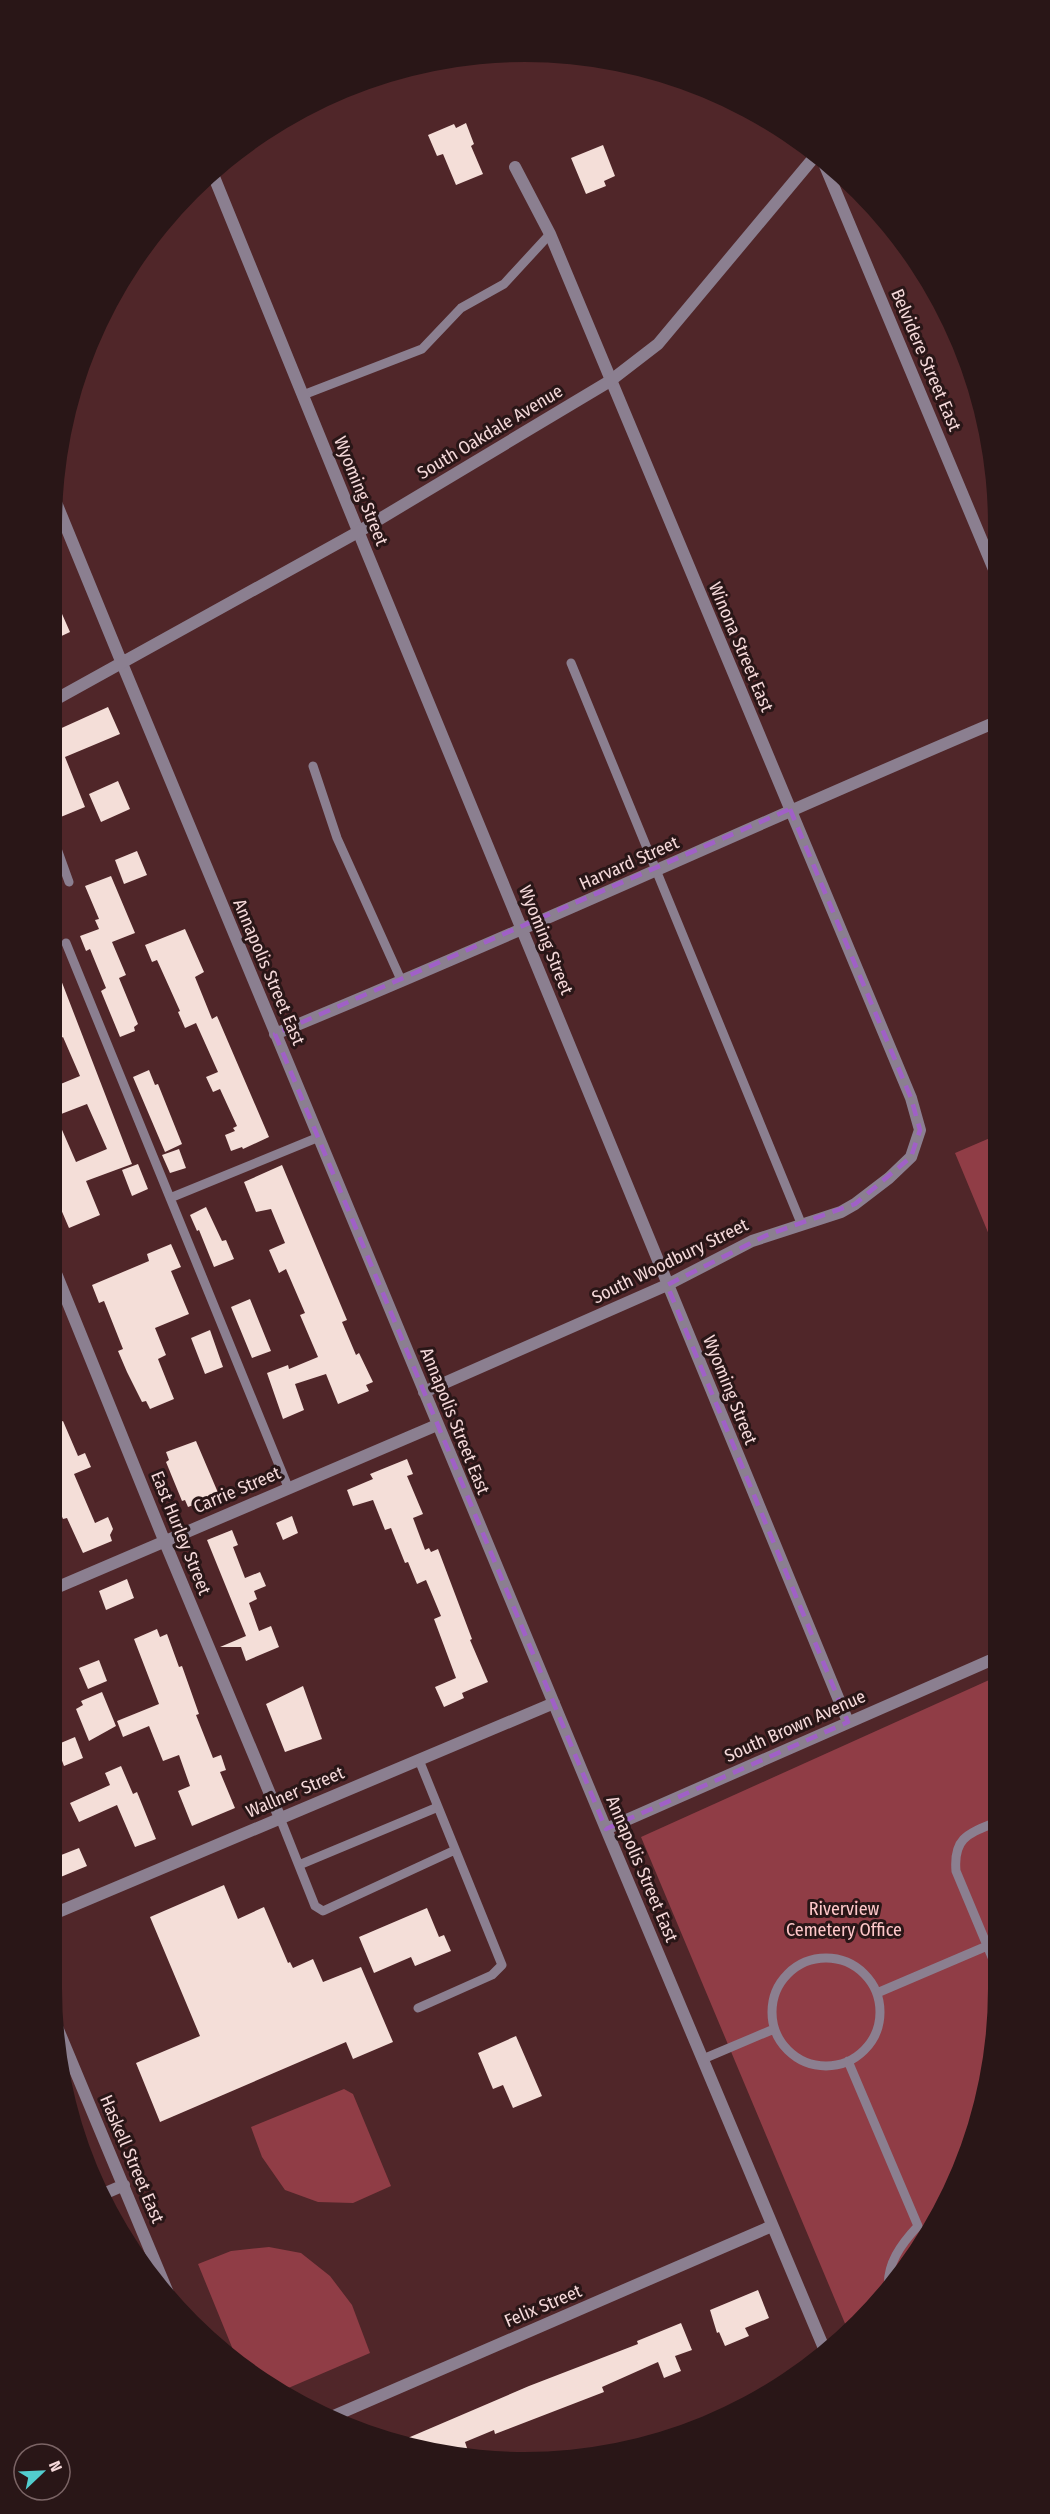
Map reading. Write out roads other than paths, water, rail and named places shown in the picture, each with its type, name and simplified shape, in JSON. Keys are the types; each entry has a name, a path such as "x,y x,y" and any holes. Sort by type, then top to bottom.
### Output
{"street":[{"name":"South Oakdale Avenue","path":"62,696 358,532 610,381 658,344 811,161"},
{"name":"Winona Street East","path":"515,167 550,234 911,1098 920,1131 915,1146"},
{"name":"Belvidere Street East","path":"829,175 988,555"},
{"name":"Wyoming Street","path":"215,180 848,1722"},
{"name":"Annapolis Street East","path":"62,517 275,1034 822,2345"},
{"name":"Harvard Street","path":"275,1034 402,982 656,871 790,809 988,725"},
{"name":"South Woodbury Street","path":"424,1392 667,1285 752,1241 801,1223 841,1212 889,1178 911,1157 915,1146"},
{"name":"East Hurley Street","path":"62,1288 280,1818"},
{"name":"Carrie Street","path":"62,1585 438,1425"},
{"name":"South Brown Avenue","path":"606,1829 988,1661"},
{"name":"Wallner Street","path":"62,1910 554,1703"},
{"name":"Haskell Street East","path":"65,2045 161,2276"},
{"path":"108,2192 124,2185"},
{"name":"Felix Street","path":"340,2413 772,2226"}],"lane":[{"path":"303,395 422,349 461,309 504,284 550,234"},
{"path":"571,663 801,1223"},
{"path":"313,766 337,838 402,982"},
{"path":"62,863 69,882"},
{"path":"66,943 288,1487"},
{"path":"170,1198 319,1137"},
{"path":"418,2008 492,1975 502,1965 419,1760"},
{"path":"299,1865 438,1807"},
{"path":"280,1818 315,1906 323,1911 455,1850"},
{"path":"877,1993 987,1946 956,1871 955,1854 961,1841 970,1833 988,1826"},
{"path":"835,1958 861,1970 877,1993 881,2012 875,2037 856,2058 849,2061 830,2067 803,2062 784,2047 774,2029 772,2014 777,1988 793,1969 814,1959 835,1958"},
{"path":"703,2059 774,2029"},
{"path":"849,2061 923,2226"},
{"path":"891,2274 892,2262 903,2242 922,2228"}],"park label":[{"name":"Riverview Cemetery Office","path":"844,1919"}]}
